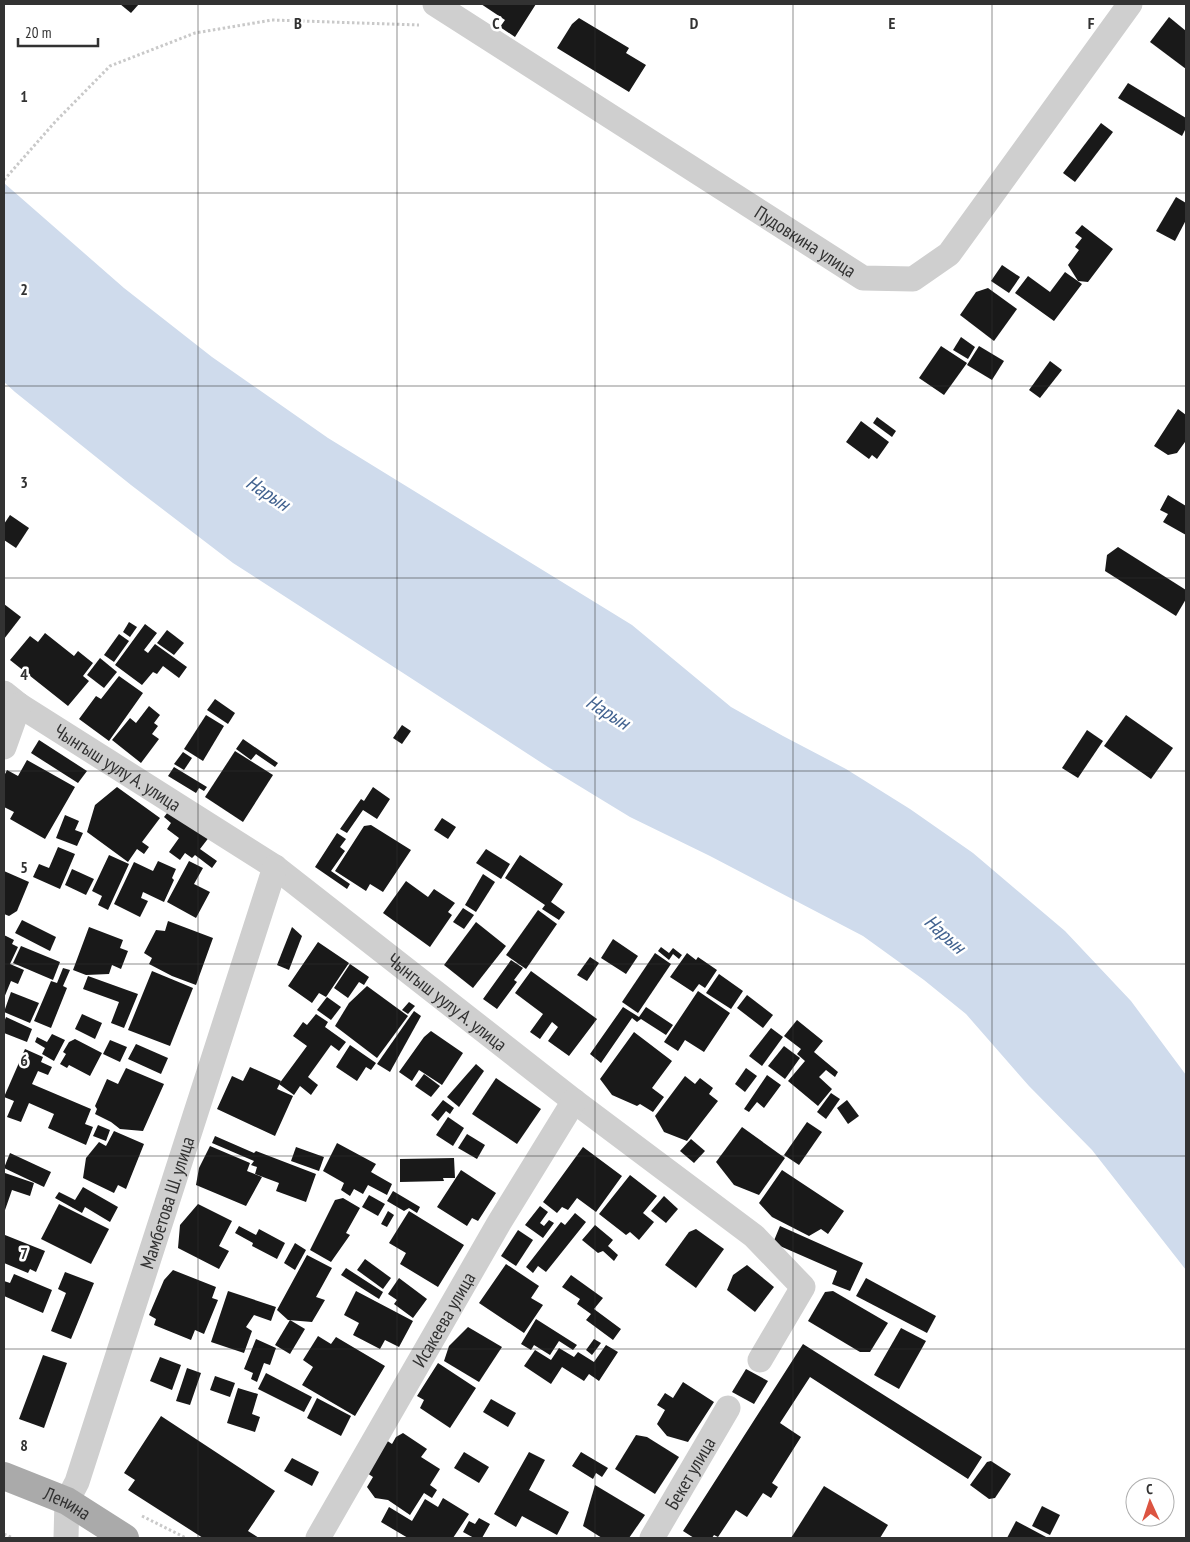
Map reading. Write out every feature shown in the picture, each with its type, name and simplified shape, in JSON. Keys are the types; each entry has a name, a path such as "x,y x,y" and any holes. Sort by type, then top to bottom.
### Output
{"main road":[{"name":"Ленина","path":"4,1476 67,1500 125,1538"}],"street":[{"name":"Пудовкина улица","path":"435,4 863,278 913,279 949,254 1130,4"},
{"path":"4,747 11,699"},
{"name":"Чынгыш уулу А. улица","path":"11,699 275,867 574,1101 754,1236 803,1287 760,1360"},
{"name":"Мамбетова Ш. улица","path":"66,1538 67,1500 77,1482 275,867"},
{"name":"Исакеева улица","path":"318,1538 499,1223 574,1101"},
{"name":"Бекет улица","path":"652,1538 728,1408"}],"path":[{"path":"4,180 55,122 110,66 195,33 272,20 421,25"},
{"path":"4,1534 13,1538"}],"water":[{"name":"Нарын","path":"4,183 124,288 212,357 328,438 632,625 731,707 846,769 910,809 973,853 1065,931 1131,1001 1186,1075 1186,1270 1092,1150 1029,1086 966,1014 924,980 863,936 710,856 630,817 548,767 233,563 131,485 4,382"}],"building":[{"path":"120,4 139,4 131,13"},
{"path":"481,4 536,4 515,37 500,27 505,20"},
{"path":"1169,17 1186,31 1186,69 1150,42"},
{"path":"579,18 629,48 626,53 646,65 629,92 557,48 572,24"},
{"path":"1128,83 1186,118 1186,128 1182,136 1118,98"},
{"path":"1101,123 1113,132 1075,182 1063,173"},
{"path":"1176,197 1186,203 1186,220 1175,241 1156,231"},
{"path":"1082,225 1113,249 1088,282 1078,281 1068,265 1079,250 1075,247 1082,238 1075,233"},
{"path":"1002,265 1020,277 1009,293 991,281"},
{"path":"1065,272 1082,284 1054,321 1015,293 1028,276 1050,292"},
{"path":"988,288 1017,309 994,341 960,315 976,292"},
{"path":"961,337 975,347 968,359 953,350"},
{"path":"941,346 967,363 944,395 919,378"},
{"path":"979,346 1004,361 992,380 967,365"},
{"path":"1050,361 1062,370 1040,398 1029,390"},
{"path":"1178,409 1186,415 1186,442 1177,453 1168,455 1154,446"},
{"path":"877,417 896,431 892,437 873,423"},
{"path":"861,421 889,442 877,459 872,455 869,459 846,442"},
{"path":"1168,495 1186,506 1186,535 1163,522 1168,514 1160,510"},
{"path":"10,515 29,528 16,548 4,540 4,524"},
{"path":"1118,547 1186,590 1186,599 1176,616 1105,571 1107,555"},
{"path":"4,604 21,617 4,639"},
{"path":"129,622 137,627 130,637 123,632"},
{"path":"145,624 157,633 144,650 148,653 155,644 187,667 179,678 163,666 157,674 153,672 142,685 115,665"},
{"path":"167,630 184,643 174,655 157,643"},
{"path":"45,633 74,656 78,651 93,663 83,676 89,681 68,706 10,660 30,636 38,642"},
{"path":"119,634 129,641 114,662 104,655"},
{"path":"100,658 117,672 104,688 87,675"},
{"path":"119,676 143,693 109,741 79,719 96,696 101,699"},
{"path":"215,699 235,713 228,724 207,710"},
{"path":"149,706 160,715 154,723 158,726 152,734 159,739 141,763 112,740 130,718 136,723"},
{"path":"206,715 224,726 203,761 184,749"},
{"path":"1126,715 1173,748 1151,779 1104,746"},
{"path":"402,725 411,731 402,744 393,738"},
{"path":"1087,730 1103,741 1078,778 1062,768"},
{"path":"243,739 278,763 275,767 256,754 251,760 236,749"},
{"path":"39,740 87,771 78,783 31,753"},
{"path":"235,751 273,775 243,822 205,797"},
{"path":"183,752 192,758 184,770 174,764"},
{"path":"27,760 75,787 45,839 10,819 14,812 4,807 4,776 7,770 18,776"},
{"path":"174,767 207,787 204,791 199,788 196,793 168,776"},
{"path":"117,787 160,818 142,842 149,847 144,854 137,849 128,862 87,832 95,805"},
{"path":"373,787 390,799 377,819 363,810 347,833 340,829 361,799 364,801"},
{"path":"171,808 210,836 200,849 217,861 212,868 195,855 192,858 185,853 180,860 169,852 179,838 167,829 171,823 164,817"},
{"path":"65,815 79,821 75,830 83,833 77,846 56,838"},
{"path":"442,818 456,827 448,839 434,830"},
{"path":"371,825 411,850 383,892 370,884 366,891 335,871 364,826"},
{"path":"337,833 346,839 340,847 345,851 331,871 350,884 347,889 315,867"},
{"path":"58,847 75,854 60,889 33,877 39,864 49,868"},
{"path":"486,849 510,864 501,879 476,863"},
{"path":"109,855 129,864 108,910 98,905 102,896 92,891"},
{"path":"520,855 563,884 551,902 565,912 559,920 542,909 545,905 505,878"},
{"path":"158,861 176,869 172,878 174,880 164,902 143,892 141,898 148,901 140,917 114,904 134,862 153,871"},
{"path":"189,861 203,868 194,884 210,892 196,918 167,902"},
{"path":"72,869 94,879 86,895 65,885"},
{"path":"4,871 29,882 17,911 9,916 4,914"},
{"path":"483,874 495,882 476,912 465,905"},
{"path":"406,881 428,897 434,889 455,903 448,912 452,915 430,947 383,913"},
{"path":"463,908 474,915 464,929 453,922"},
{"path":"538,910 557,924 526,969 506,955"},
{"path":"22,920 56,937 50,951 15,933"},
{"path":"168,921 213,938 196,985 172,976 149,964 152,958 144,953 156,930 165,931"},
{"path":"476,922 506,946 473,988 444,965"},
{"path":"89,927 123,940 120,948 128,951 121,969 112,965 109,974 86,975 73,970"},
{"path":"292,927 302,936 289,970 277,965"},
{"path":"4,935 14,940 12,944 18,947 10,964 24,970 18,984 11,981 4,998"},
{"path":"613,939 638,956 626,974 601,958"},
{"path":"318,942 349,963 326,997 319,993 312,1003 288,986"},
{"path":"21,946 60,962 53,980 13,963"},
{"path":"661,947 669,953 673,948 682,955 679,959 673,954 669,960 658,951"},
{"path":"655,953 671,964 638,1013 622,1002"},
{"path":"687,953 696,960 698,957 717,970 705,988 699,984 693,992 670,977"},
{"path":"590,957 599,963 587,981 577,975"},
{"path":"511,960 523,968 514,980 517,982 497,1009 483,999"},
{"path":"350,964 369,977 364,985 359,982 348,998 334,988"},
{"path":"63,968 70,970 63,986 67,988 51,1028 34,1021 51,981 57,983"},
{"path":"152,971 193,988 170,1046 128,1030"},
{"path":"531,971 597,1019 569,1056 548,1041 558,1027 552,1022 540,1039 530,1032 543,1014 515,993"},
{"path":"719,974 743,991 731,1009 706,993"},
{"path":"88,976 138,994 124,1028 111,1023 119,1002 83,989"},
{"path":"367,986 408,1016 377,1058 335,1026 349,1003"},
{"path":"698,991 730,1013 704,1052 685,1040 678,1051 664,1042"},
{"path":"11,992 39,1003 30,1023 4,1012"},
{"path":"747,995 773,1015 763,1028 737,1008"},
{"path":"327,997 341,1007 331,1020 317,1010"},
{"path":"409,1002 415,1006 408,1014 402,1010"},
{"path":"623,1007 639,1017 646,1007 673,1025 666,1035 641,1019 637,1022 632,1018 601,1063 590,1054"},
{"path":"414,1011 421,1016 390,1072 377,1064"},
{"path":"82,1014 102,1023 95,1039 75,1029"},
{"path":"316,1014 328,1022 325,1027 346,1042 339,1051 331,1045 308,1077 318,1085 311,1095 300,1086 294,1095 279,1084 307,1046 293,1036 303,1022 307,1025"},
{"path":"6,1017 32,1029 27,1042 4,1033"},
{"path":"797,1020 823,1041 814,1052 838,1072 835,1077 826,1070 819,1077 832,1089 818,1106 788,1081 805,1061 797,1054 801,1049 784,1036"},
{"path":"771,1028 783,1037 762,1066 749,1056"},
{"path":"431,1031 463,1053 442,1085 419,1070 412,1081 399,1072 424,1037"},
{"path":"634,1032 672,1061 652,1088 664,1097 653,1112 640,1104 637,1106 612,1095 600,1079"},
{"path":"52,1034 65,1040 54,1061 42,1054 45,1048 35,1042 37,1037 47,1042"},
{"path":"75,1039 102,1053 90,1076 69,1065 67,1068 60,1064 66,1054 63,1052 69,1042"},
{"path":"110,1040 127,1047 120,1062 103,1054"},
{"path":"136,1044 168,1058 161,1074 128,1059"},
{"path":"350,1045 376,1063 371,1070 366,1067 357,1081 336,1067"},
{"path":"784,1046 800,1058 785,1079 768,1066"},
{"path":"25,1049 43,1057 41,1062 52,1067 48,1075 38,1071 32,1084 91,1109 85,1124 93,1127 86,1145 48,1128 54,1114 29,1103 21,1122 7,1117 14,1101 4,1097"},
{"path":"476,1064 484,1071 459,1107 447,1097"},
{"path":"250,1067 281,1081 277,1089 293,1096 275,1136 217,1109 232,1076 243,1081"},
{"path":"126,1068 164,1084 143,1131 120,1129 95,1114 97,1109 95,1106 107,1079 118,1084"},
{"path":"746,1068 757,1076 745,1092 735,1084"},
{"path":"424,1074 440,1086 431,1097 415,1086"},
{"path":"767,1075 781,1085 764,1108 757,1102 749,1112 744,1109"},
{"path":"685,1076 695,1084 700,1078 713,1088 709,1094 718,1101 687,1141 664,1132 655,1116"},
{"path":"496,1078 541,1109 517,1144 472,1114"},
{"path":"831,1093 840,1099 826,1119 817,1112"},
{"path":"443,1100 454,1108 450,1114 446,1111 438,1121 431,1115"},
{"path":"847,1100 859,1116 848,1124 837,1108"},
{"path":"448,1117 464,1128 453,1146 436,1135"},
{"path":"807,1122 822,1132 799,1165 784,1155"},
{"path":"98,1125 110,1130 106,1141 93,1136"},
{"path":"742,1127 785,1158 759,1195 734,1185 716,1162"},
{"path":"114,1131 144,1144 126,1189 118,1185 114,1193 83,1178 86,1158 99,1142 106,1146"},
{"path":"467,1134 485,1145 477,1159 458,1148"},
{"path":"215,1136 254,1153 256,1151 316,1174 306,1202 276,1191 279,1183 255,1174 257,1167 251,1165 254,1161 212,1143"},
{"path":"691,1139 705,1151 694,1163 680,1151"},
{"path":"337,1143 376,1164 371,1172 392,1184 387,1195 368,1185 363,1194 354,1189 350,1196 341,1190 344,1183 323,1171"},
{"path":"210,1146 250,1163 247,1171 262,1177 246,1206 196,1185 199,1168"},
{"path":"296,1147 324,1157 319,1171 291,1161"},
{"path":"583,1147 622,1176 596,1212 577,1198 568,1210 562,1207 557,1213 543,1202"},
{"path":"10,1153 51,1172 44,1187 4,1168"},
{"path":"454,1158 455,1178 443,1178 444,1181 400,1182 400,1159"},
{"path":"461,1170 496,1193 478,1221 472,1218 467,1226 437,1207"},
{"path":"782,1170 844,1211 828,1234 821,1229 809,1236 772,1217 759,1203"},
{"path":"5,1173 34,1183 30,1196 12,1190 4,1213 4,1177"},
{"path":"630,1175 657,1196 643,1213 654,1222 639,1240 630,1232 626,1235 599,1214"},
{"path":"83,1187 118,1207 110,1222 85,1207 82,1213 55,1198 59,1192 75,1200"},
{"path":"393,1191 420,1207 417,1213 409,1208 404,1211 387,1201"},
{"path":"369,1195 385,1204 378,1216 362,1207"},
{"path":"664,1196 678,1209 666,1223 651,1211"},
{"path":"343,1198 360,1208 346,1233 350,1235 331,1262 310,1250 335,1200"},
{"path":"59,1204 109,1229 91,1264 41,1239"},
{"path":"198,1204 232,1221 219,1246 229,1251 219,1269 178,1248 180,1225"},
{"path":"540,1206 548,1212 540,1223 544,1226 549,1220 554,1223 543,1238 525,1225"},
{"path":"388,1211 394,1215 387,1227 381,1224"},
{"path":"409,1211 464,1245 438,1287 400,1264 406,1253 389,1243"},
{"path":"575,1213 586,1222 546,1272 538,1266 533,1273 526,1267 561,1222 565,1225"},
{"path":"595,1225 613,1240 608,1246 618,1255 614,1261 603,1251 598,1253 582,1240"},
{"path":"239,1226 256,1235 259,1229 285,1243 277,1259 252,1246 253,1243 235,1233"},
{"path":"780,1226 863,1263 850,1291 832,1284 837,1271 773,1243"},
{"path":"696,1229 724,1249 696,1288 665,1265 689,1232"},
{"path":"518,1230 533,1240 516,1266 501,1256"},
{"path":"5,1235 45,1251 36,1272 30,1269 28,1273 4,1263"},
{"path":"295,1243 306,1250 295,1270 284,1263"},
{"path":"307,1255 332,1268 316,1297 325,1300 312,1322 288,1320 277,1310"},
{"path":"365,1259 391,1278 383,1289 357,1270"},
{"path":"506,1264 539,1286 531,1298 543,1305 524,1333 479,1303"},
{"path":"747,1265 774,1287 755,1312 727,1290 733,1275"},
{"path":"346,1268 383,1292 379,1299 341,1275"},
{"path":"173,1270 216,1287 212,1298 218,1300 204,1334 195,1330 191,1340 154,1325 156,1319 149,1315 164,1280"},
{"path":"65,1272 94,1283 71,1339 51,1331 66,1293 58,1289"},
{"path":"14,1274 52,1290 43,1313 4,1296 4,1281 10,1283"},
{"path":"571,1275 603,1298 594,1309 621,1329 613,1340 586,1320 591,1314 577,1304 580,1299 562,1287"},
{"path":"399,1278 427,1299 413,1318 394,1304 397,1300 388,1294"},
{"path":"866,1278 936,1316 927,1333 856,1296"},
{"path":"228,1291 276,1307 271,1321 254,1315 246,1327 252,1331 244,1353 211,1342"},
{"path":"356,1291 413,1321 399,1347 385,1340 380,1349 353,1335 359,1323 344,1315"},
{"path":"833,1291 888,1323 870,1352 860,1352 808,1321 825,1292"},
{"path":"536,1319 577,1345 573,1350 559,1341 550,1355 534,1345 531,1350 521,1344"},
{"path":"290,1320 305,1329 290,1354 275,1345"},
{"path":"468,1327 502,1347 479,1382 444,1361 449,1346"},
{"path":"901,1328 926,1341 899,1389 874,1375"},
{"path":"318,1336 331,1344 336,1337 385,1366 355,1416 302,1385 313,1367 303,1360"},
{"path":"256,1339 276,1348 270,1365 264,1363 257,1382 251,1379 253,1373 244,1369"},
{"path":"594,1339 601,1343 592,1355 586,1350"},
{"path":"803,1344 982,1457 968,1479 810,1377 780,1423 801,1437 772,1483 778,1487 771,1498 763,1493 747,1517 736,1510 718,1537 714,1535 712,1538 694,1538 683,1531"},
{"path":"606,1345 618,1352 599,1381 589,1374 584,1381 562,1367 551,1384 524,1366 535,1350 551,1360 559,1348 574,1357 578,1352 594,1362"},
{"path":"43,1355 67,1363 44,1428 19,1419"},
{"path":"160,1357 181,1365 172,1390 150,1381"},
{"path":"438,1363 476,1388 450,1428 420,1408 424,1400 417,1396"},
{"path":"187,1368 201,1373 190,1405 176,1401"},
{"path":"746,1369 768,1381 754,1404 732,1392"},
{"path":"266,1373 312,1397 304,1412 258,1389"},
{"path":"215,1376 235,1383 230,1397 210,1390"},
{"path":"683,1382 714,1402 688,1442 667,1436 657,1424 665,1410 657,1405 665,1393 673,1398"},
{"path":"238,1388 258,1394 252,1414 260,1417 255,1432 227,1423"},
{"path":"317,1398 351,1416 341,1436 307,1418"},
{"path":"491,1399 516,1413 508,1427 483,1412"},
{"path":"161,1416 275,1491 248,1531 259,1538 203,1538 128,1490 135,1480 124,1473"},
{"path":"403,1433 427,1449 421,1457 440,1469 430,1485 437,1490 432,1498 424,1493 410,1515 388,1500 375,1498 367,1487 373,1477 367,1473 386,1440 392,1444 396,1437"},
{"path":"636,1435 647,1437 679,1457 655,1494 615,1469"},
{"path":"464,1452 489,1467 479,1483 454,1468"},
{"path":"529,1452 545,1460 529,1490 569,1512 557,1535 522,1516 516,1527 494,1514"},
{"path":"581,1452 608,1468 602,1477 596,1473 593,1479 572,1466"},
{"path":"292,1458 319,1472 312,1486 284,1471"},
{"path":"991,1461 1011,1474 995,1498 989,1499 970,1485 987,1462"},
{"path":"595,1485 645,1515 629,1538 602,1538 583,1526"},
{"path":"824,1486 888,1525 880,1538 791,1538"},
{"path":"443,1498 469,1514 453,1538 408,1538 381,1522 389,1507 412,1521 425,1499 438,1507"},
{"path":"1042,1506 1060,1515 1050,1535 1032,1526"},
{"path":"479,1518 490,1524 482,1538 474,1538 463,1532 469,1521 475,1524"},
{"path":"1016,1521 1048,1538 1007,1538"}]}
